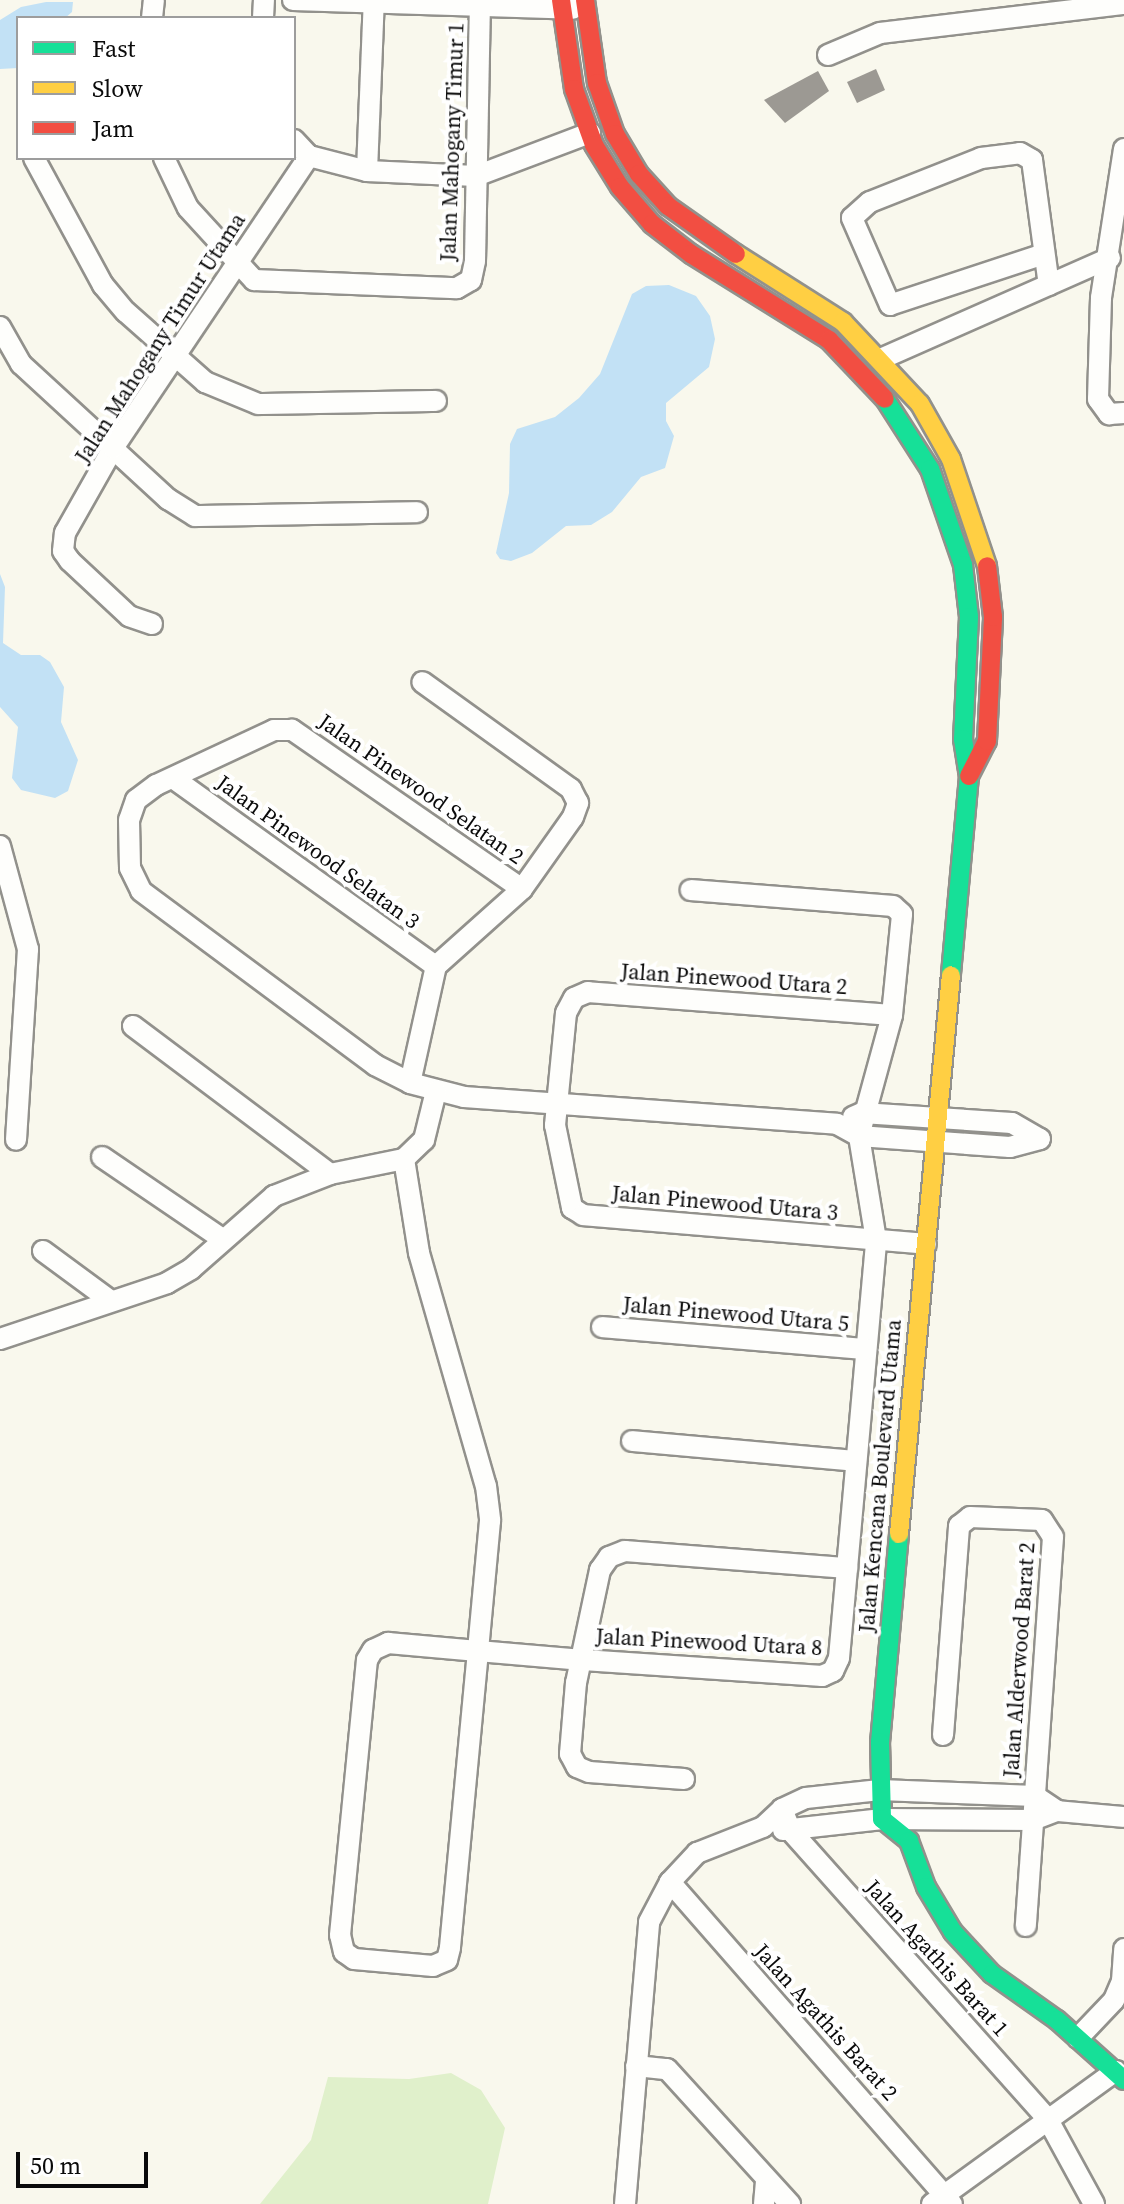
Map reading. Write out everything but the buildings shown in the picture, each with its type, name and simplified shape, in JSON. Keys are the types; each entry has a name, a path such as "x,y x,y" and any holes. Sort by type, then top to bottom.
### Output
{"street":[{"path":"293,0 585,5"},
{"path":"367,171 374,1"},
{"name":"Jalan Mahogany Timur 1","path":"238,261 254,280 457,288 471,280 480,3"},
{"name":"Jalan Kencana Boulevard Utama","path":"561,4 574,89 590,133 620,187 652,224 829,340 865,375 900,418 930,469 963,565 969,617 963,739 969,776 933,1140 880,1742 882,1819"},
{"path":"828,55 880,33 1124,4"},
{"name":"Jalan Kencana Boulevard Utama","path":"585,5 597,83 615,134 639,174 668,206 705,234 833,315 883,358 920,404 951,459 987,561 993,617 987,741 969,776"},
{"path":"296,142 309,156 367,171 476,176 590,133"},
{"path":"1124,149 1110,258 1101,298 1098,399 1109,414 1124,413"},
{"path":"1044,254 890,305 852,218 870,202 981,158 1020,153 1032,160 1049,285"},
{"name":"Jalan Mahogany Timur Utama","path":"152,624 129,616 63,551 65,533 113,448 309,156"},
{"path":"35,160 103,285 174,356 205,382 258,404 436,401"},
{"path":"165,160 188,208 238,261"},
{"path":"865,375 883,358 1110,258"},
{"path":"0,327 21,364 113,448 195,516 417,512"},
{"path":"410,1083 436,966 522,889 578,803 571,789 422,682"},
{"name":"Jalan Pinewood Selatan 2","path":"173,778 274,730 292,730 522,889"},
{"path":"173,778 136,800 129,820 130,868 141,891 375,1065 410,1083 436,1091 557,1104 837,1124 859,1136 1010,1147 1040,1139 1012,1123 862,1113 837,1124"},
{"name":"Jalan Pinewood Selatan 3","path":"173,778 436,966"},
{"path":"0,846 28,949 16,1140"},
{"path":"684,1779 577,1767 570,1754 600,1570 609,1557 625,1551 847,1568 876,1240 859,1136 862,1113 892,1015 902,914 893,906 691,890"},
{"name":"Jalan Pinewood Utara 2","path":"557,1104 566,1013 574,998 588,992 892,1015"},
{"path":"133,1026 330,1174"},
{"path":"0,1339 108,1299 167,1283 191,1269 274,1196 330,1174 404,1159 424,1140 436,1091"},
{"name":"Jalan Pinewood Utara 3","path":"557,1104 555,1125 572,1208 583,1215 926,1244"},
{"path":"102,1157 222,1239"},
{"path":"404,1159 419,1253 486,1486 490,1521 478,1651"},
{"path":"43,1251 108,1299"},
{"name":"Jalan Pinewood Utara 5","path":"602,1327 866,1349"},
{"path":"632,1441 856,1461"},
{"name":"Jalan Alderwood Barat 2","path":"943,1735 959,1526 970,1517 1042,1520 1049,1527 1026,1926"},
{"name":"Jalan Pinewood Utara 8","path":"478,1651 447,1960 433,1966 354,1959 344,1952 340,1935 367,1660 373,1650 388,1643 822,1676 833,1671 847,1568"},
{"path":"625,2204 649,1922 670,1882 697,1853 763,1827 782,1809 806,1798 880,1790 1035,1796 1057,1811"},
{"name":"Jalan Agathis Barat 1","path":"782,1809 791,1831 1047,2118 1094,2204"},
{"path":"763,1827 791,1831 882,1819 1033,1820 1057,1811 1124,1817"},
{"path":"882,1819 909,1841 926,1887 953,1932 992,1974 1078,2038 1120,2076 1047,2118 943,2200"},
{"name":"Jalan Agathis Barat 2","path":"670,1882 943,2200"},
{"path":"1078,2038 1114,2000 1122,1981 1124,1949"},
{"path":"636,2066 667,2069 790,2204"},
{"path":"764,2204 766,2179"}],"green space":[{"path":"451,2073 481,2090 505,2128 488,2204 260,2204 311,2140 328,2077 409,2079"}],"water":[{"path":"46,2 73,2 72,12 67,16 16,16 16,68 0,69 0,20 21,7"},
{"path":"669,285 696,296 710,316 715,339 709,367 666,403 666,421 674,436 665,468 641,477 612,512 591,525 566,526 532,553 511,561 500,559 496,553 509,493 510,444 517,429 555,417 579,398 600,374 632,294 646,286"},
{"path":"0,574 5,587 3,643 21,655 40,655 50,662 64,687 61,722 78,760 68,791 55,798 21,790 12,778 18,727 0,707"}],"traffic: fast":[{"path":"885,399 930,469 963,565 969,617 963,739 969,776 951,975"},
{"path":"899,1534 880,1742 882,1819 909,1841 926,1887 953,1932 992,1974 1057,2020 1124,2080"}],"traffic: slow":[{"path":"736,254 843,322 920,404 951,459 987,566"},
{"path":"899,1534 951,975"}],"traffic: jam":[{"path":"561,0 574,89 594,145 620,187 652,224 691,254 829,340 885,399"},
{"path":"585,0 597,83 615,134 639,174 668,206 736,254"},
{"path":"969,776 987,741 993,617 987,566"}]}
